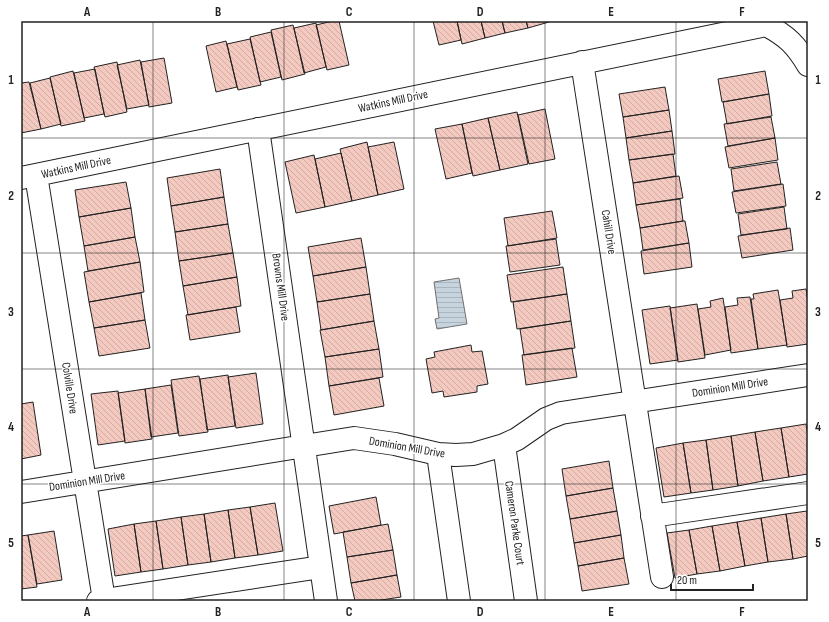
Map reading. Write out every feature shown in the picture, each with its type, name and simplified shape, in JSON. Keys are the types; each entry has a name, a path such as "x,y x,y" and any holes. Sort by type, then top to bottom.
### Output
{"street":[{"name":"Watkins Mill Drive","path":"28,177 766,25 783,34 799,50 808,66"},
{"name":"Cahill Drive","path":"582,62 662,576"},
{"name":"Browns Mill Drive","path":"258,129 326,601"},
{"name":"Colville Drive","path":"28,177 85,482 101,601"},
{"name":"Dominion Mill Drive","path":"21,492 354,438 395,444 438,454 473,454 504,445 517,439 546,419 561,413 808,375"},
{"name":"Cameron Parke Court","path":"504,445 526,601"},
{"path":"438,454 459,601"},
{"path":"652,516 808,493"},
{"path":"101,601 321,567"}],"shaded area":[{"path":"459,278 467,324 437,329 435,319 439,318 434,282"}],"building":[{"path":"339,21 349,65 327,70 316,25"},
{"path":"433,21 457,21 461,40 439,45"},
{"path":"457,21 481,21 485,38 462,44"},
{"path":"481,21 502,21 505,33 485,38"},
{"path":"502,21 526,21 528,28 505,33"},
{"path":"526,21 549,21 549,22 528,28"},
{"path":"316,23 326,67 304,73 294,28"},
{"path":"293,25 305,74 282,80 271,30"},
{"path":"271,32 281,77 260,82 250,37"},
{"path":"250,39 261,85 238,90 227,44"},
{"path":"226,41 237,87 216,92 206,46"},
{"path":"164,58 172,103 149,107 141,62"},
{"path":"140,60 149,105 127,109 117,65"},
{"path":"117,62 127,112 105,117 94,67"},
{"path":"95,69 104,114 84,118 74,73"},
{"path":"73,71 85,121 61,126 50,77"},
{"path":"765,71 769,94 722,102 718,79"},
{"path":"50,78 61,124 41,129 30,83"},
{"path":"29,82 41,129 21,133 21,83"},
{"path":"665,87 669,110 623,117 619,94"},
{"path":"769,94 772,116 727,124 723,102"},
{"path":"545,109 555,159 529,164 518,115"},
{"path":"669,110 672,131 626,138 623,117"},
{"path":"517,112 528,164 500,170 488,118"},
{"path":"771,117 775,138 728,146 724,124"},
{"path":"488,118 500,170 473,176 462,124"},
{"path":"462,124 472,173 446,179 435,129"},
{"path":"672,131 675,154 629,160 626,138"},
{"path":"775,138 778,160 729,168 725,147"},
{"path":"367,142 378,195 352,201 340,149"},
{"path":"394,142 404,189 378,195 368,147"},
{"path":"341,153 352,201 325,207 315,159"},
{"path":"673,154 676,176 633,183 629,160"},
{"path":"314,155 325,207 296,213 285,162"},
{"path":"777,162 781,184 734,191 731,169"},
{"path":"220,169 224,197 171,206 167,178"},
{"path":"679,176 683,198 636,205 633,183"},
{"path":"126,182 131,208 79,217 75,190"},
{"path":"783,184 786,206 736,213 732,192"},
{"path":"224,197 228,224 175,232 171,206"},
{"path":"680,199 683,221 640,228 636,205"},
{"path":"784,207 787,229 741,235 738,214"},
{"path":"131,208 135,237 84,246 79,217"},
{"path":"552,211 557,238 508,246 504,218"},
{"path":"685,221 689,243 643,250 640,228"},
{"path":"228,224 233,253 179,261 175,232"},
{"path":"790,228 793,250 742,258 738,236"},
{"path":"135,237 140,262 88,271 84,246"},
{"path":"361,238 366,267 313,276 308,247"},
{"path":"556,239 560,265 510,272 506,246"},
{"path":"689,243 692,267 644,274 641,251"},
{"path":"233,253 237,277 183,286 179,261"},
{"path":"140,262 144,292 89,302 84,272"},
{"path":"366,267 370,294 317,302 313,276"},
{"path":"563,267 567,294 511,302 507,275"},
{"path":"237,277 241,306 188,315 183,286"},
{"path":"806,289 808,303 808,344 787,347 780,300 793,298 792,291"},
{"path":"778,290 787,345 758,349 751,299 754,299 753,294"},
{"path":"141,293 145,320 94,328 89,302"},
{"path":"370,294 374,321 321,330 317,302"},
{"path":"567,294 571,321 517,329 513,302"},
{"path":"750,297 758,349 731,353 725,307 738,305 737,298"},
{"path":"723,298 731,350 705,355 698,309 711,307 710,301"},
{"path":"697,304 705,358 678,362 670,308"},
{"path":"670,306 678,360 650,364 642,310"},
{"path":"236,307 240,332 190,340 186,315"},
{"path":"145,320 150,348 99,356 94,328"},
{"path":"374,321 379,349 325,357 320,330"},
{"path":"571,321 575,348 524,355 520,329"},
{"path":"471,345 472,352 482,351 488,384 477,386 477,392 444,397 443,391 432,393 426,359 435,357 434,352"},
{"path":"572,348 577,377 526,385 522,355"},
{"path":"379,349 383,377 329,386 325,357"},
{"path":"256,373 263,424 236,428 228,377"},
{"path":"228,375 235,426 207,430 200,379"},
{"path":"199,376 208,432 179,436 171,380"},
{"path":"379,378 384,406 334,415 329,386"},
{"path":"171,385 178,433 151,437 145,389"},
{"path":"145,389 152,439 125,443 118,393"},
{"path":"118,391 125,441 98,445 91,394"},
{"path":"33,402 41,455 21,459 21,404"},
{"path":"806,424 808,437 808,474 789,477 781,428"},
{"path":"781,428 789,477 763,481 755,432"},
{"path":"755,432 763,481 738,486 731,436"},
{"path":"731,436 738,486 713,490 706,440"},
{"path":"706,440 713,490 691,493 683,443"},
{"path":"683,443 691,493 664,497 656,448"},
{"path":"609,461 613,488 566,496 562,469"},
{"path":"613,488 617,511 570,519 566,496"},
{"path":"376,497 381,525 334,534 329,506"},
{"path":"275,503 283,551 258,555 250,507"},
{"path":"250,507 258,555 235,558 228,510"},
{"path":"228,510 235,558 211,562 204,514"},
{"path":"617,511 621,535 574,543 570,519"},
{"path":"807,511 808,556 793,559 786,514"},
{"path":"204,514 211,562 188,565 181,517"},
{"path":"786,514 793,559 768,562 761,518"},
{"path":"181,517 188,565 163,569 156,521"},
{"path":"761,518 768,562 745,566 737,522"},
{"path":"156,521 163,569 141,572 134,524"},
{"path":"737,522 745,566 720,571 712,526"},
{"path":"134,524 141,572 115,576 108,529"},
{"path":"388,524 393,550 347,557 343,532"},
{"path":"712,526 720,571 697,574 689,530"},
{"path":"689,530 697,574 675,578 667,533"},
{"path":"54,531 62,580 37,584 28,535"},
{"path":"28,535 37,587 21,589 21,536"},
{"path":"621,535 624,558 578,566 574,543"},
{"path":"393,550 397,575 351,583 347,557"},
{"path":"624,558 629,584 582,591 578,566"},
{"path":"397,575 401,597 375,601 355,601 351,583"}]}
